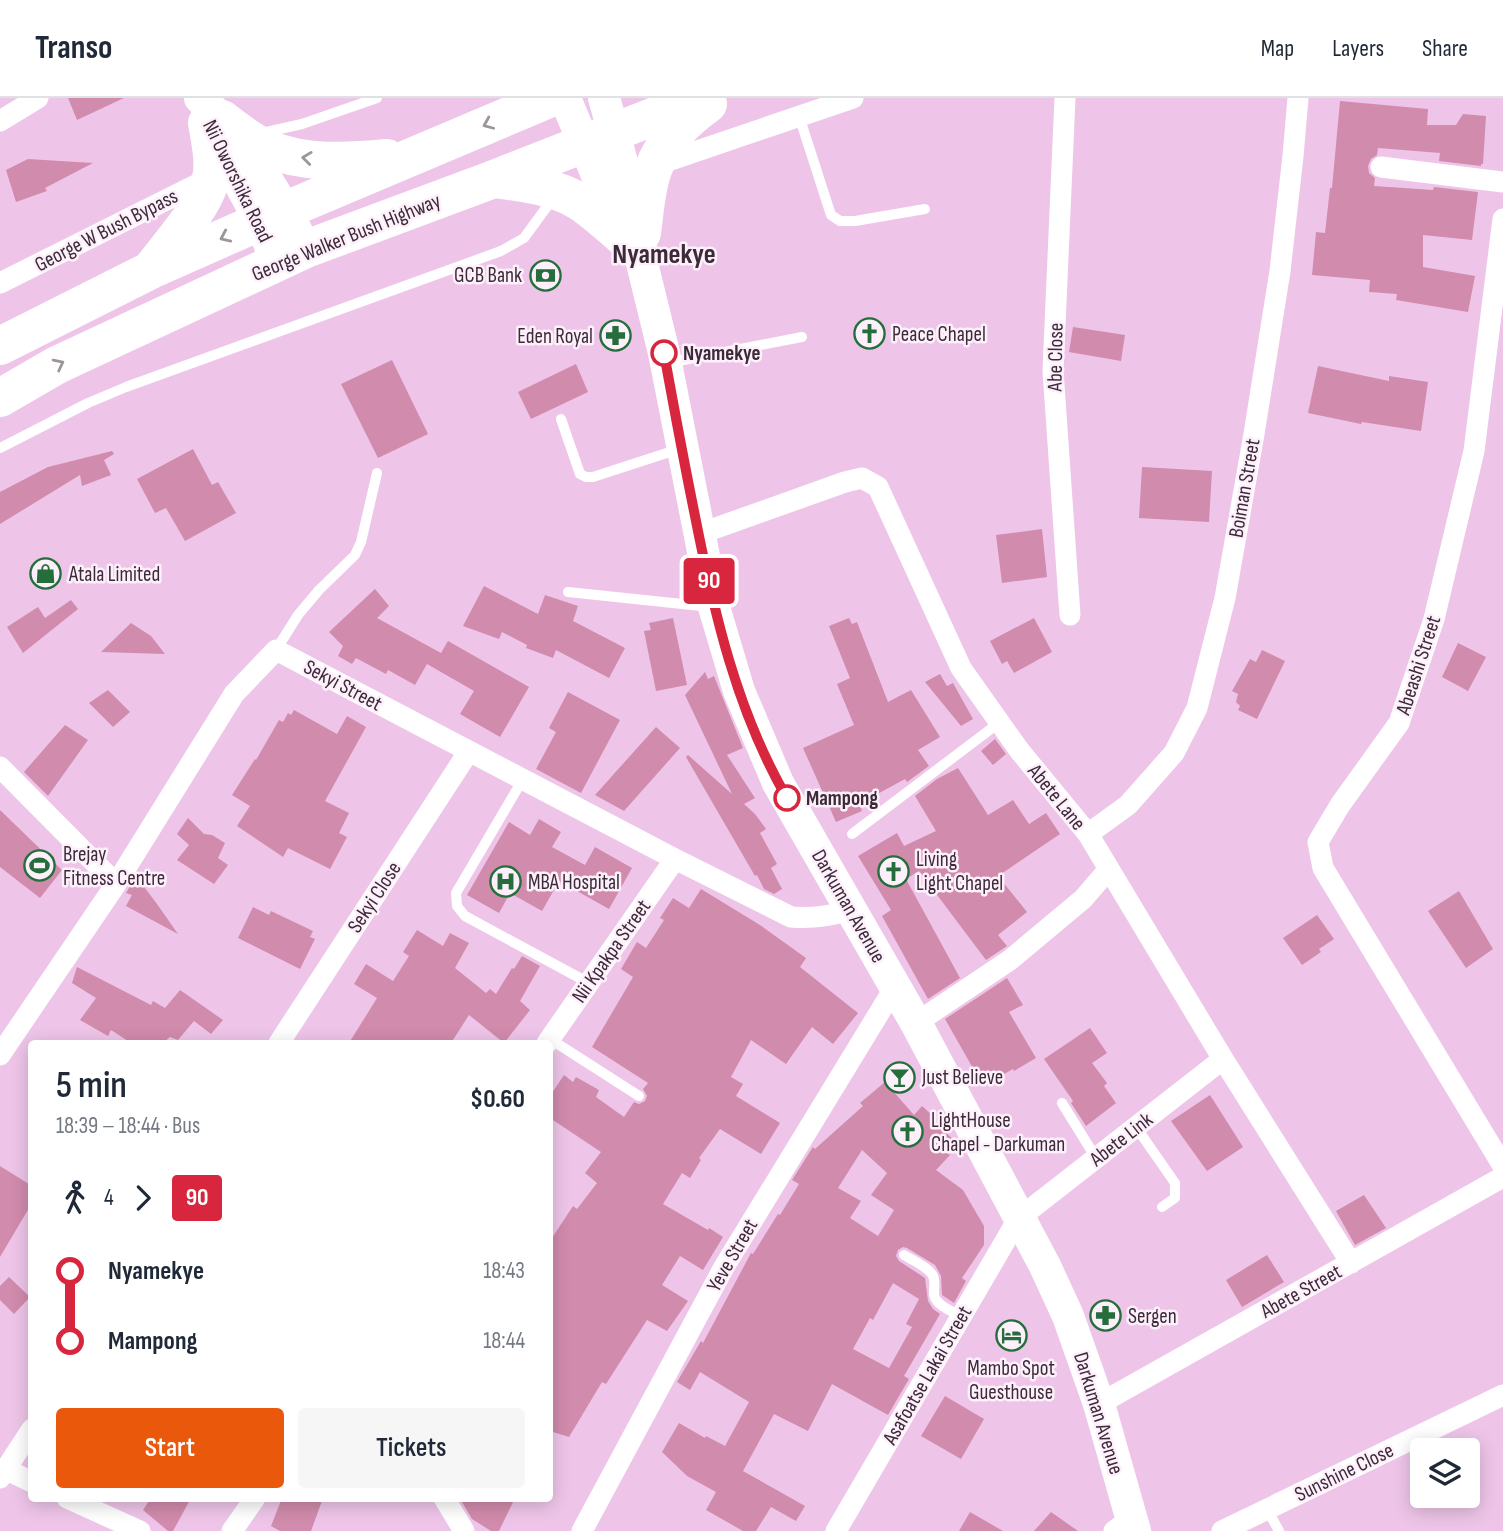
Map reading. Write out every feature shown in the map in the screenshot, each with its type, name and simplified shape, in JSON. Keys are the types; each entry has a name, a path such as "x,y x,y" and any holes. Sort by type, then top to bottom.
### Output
{"highway":[{"path":"0,346 150,270 551,98"},
{"name":"George Walker Bush Highway","path":"0,398 57,365 292,256 494,179 613,147 701,98"},
{"path":"613,147 663,149 694,114 716,98"},
{"path":"215,115 266,149 309,159 372,159 423,152"},
{"path":"150,270 200,205 211,177 215,115"},
{"path":"494,179 558,191 578,201 635,242 648,185 613,147"}],"street":[{"path":"0,121 38,98"},
{"name":"Darkuman Avenue","path":"565,98 613,147 666,364 714,607 739,691 778,783 916,1023 1045,1266 1068,1316 1099,1404 1126,1527"},
{"path":"613,147 799,117 853,98"},
{"name":"Abe Close","path":"1065,98 1053,370 1070,615"},
{"name":"Boiman Street","path":"1088,834 1128,805 1174,753 1197,708 1225,598 1256,420 1280,271 1298,98"},
{"name":"Nii Oworshika Road","path":"215,115 273,216 292,256"},
{"path":"1381,167 1503,182"},
{"name":"George W Bush Bypass","path":"0,283 211,177"},
{"name":"Abeashi Street","path":"1503,219 1474,452 1434,619 1399,723 1340,805 1318,842 1323,868 1503,1166"},
{"name":"Abete Lane","path":"699,534 845,482 862,478 878,487 961,668 1019,750 1088,834 1223,1059 1351,1263"},
{"path":"0,1055 116,884 234,694 276,650"},
{"name":"Sekyi Street","path":"276,650 791,917 811,919 852,910"},
{"name":"Sekyi Close","path":"281,1040 469,751"},
{"path":"0,767 116,884"},
{"name":"Nii Kpakpa Street","path":"549,1040 675,859"},
{"path":"916,1023 1010,960 1083,899 1108,870"},
{"name":"Yeve Street","path":"582,1531 724,1267 895,987"},
{"name":"Abete Link","path":"1018,1219 1223,1059"},
{"name":"Abete Street","path":"1099,1404 1503,1177"},
{"name":"Asafoatse Lakai Street","path":"836,1531 1018,1219"},
{"name":"Sunshine Close","path":"1222,1531 1503,1395"},
{"path":"28,1435 2,1474 28,1481"},
{"path":"76,1502 139,1531"},
{"path":"232,1531 252,1502"},
{"path":"446,1502 464,1531"}],"lane":[{"path":"215,115 302,124 372,99"},
{"path":"799,117 831,215 840,220 855,220 925,209"},
{"path":"0,448 88,403 126,387 501,251 524,238 558,191"},
{"path":"666,364 802,338"},
{"path":"561,419 580,474 586,477 681,448"},
{"path":"276,650 298,615 355,555 361,542 377,473"},
{"path":"568,592 714,607"},
{"path":"852,834 1000,722"},
{"path":"523,779 456,893 457,906 465,916 589,983"},
{"path":"553,1044 639,1096"},
{"path":"1062,1103 1097,1158"},
{"path":"1136,1127 1175,1183 1175,1198 1162,1207"},
{"path":"904,1255 929,1270 935,1281 934,1296 937,1301 961,1316"},
{"path":"1267,1509 1279,1531"}],"building":[{"path":"68,98 124,98 77,120"},
{"path":"1340,101 1428,109 1427,125 1456,125 1463,114 1486,116 1481,166 1439,161 1440,153 1378,148 1377,155 1371,159 1368,166 1369,173 1375,178 1374,186 1433,190 1434,187 1478,192 1472,240 1423,235 1423,267 1475,276 1468,312 1396,300 1397,294 1369,292 1370,280 1312,275 1316,232 1325,233"},
{"path":"28,159 93,163 45,188 47,191 16,202 6,170"},
{"path":"1073,327 1125,335 1121,361 1069,352"},
{"path":"392,360 428,434 378,458 341,384"},
{"path":"576,364 588,392 531,419 518,392"},
{"path":"1318,366 1389,381 1389,376 1428,382 1421,431 1362,422 1361,424 1308,413"},
{"path":"193,449 212,485 218,482 236,513 185,541 166,508 155,513 137,479"},
{"path":"112,451 114,454 104,460 111,475 82,486 80,475 0,524 0,492 48,467"},
{"path":"1142,467 1212,471 1209,522 1139,518"},
{"path":"1042,529 1047,577 1002,583 996,535"},
{"path":"484,586 538,614 545,595 578,606 573,621 625,648 609,678 556,650 553,658 526,648 527,645 502,632 499,639 463,626"},
{"path":"375,589 389,606 377,618 441,653 448,641 529,687 500,737 460,714 474,691 427,664 415,685 388,670 386,674 356,658 352,664 338,656 343,646 329,632"},
{"path":"71,600 78,609 23,653 7,627 38,607 45,618"},
{"path":"673,618 687,685 656,691 644,631 651,630 649,623"},
{"path":"849,618 852,624 857,622 888,702 911,690 940,737 918,750 929,766 907,782 905,779 859,804 862,811 836,822 803,748 854,725 837,684 850,678 829,626"},
{"path":"1034,618 1052,652 1014,673 1007,661 1002,664 990,641"},
{"path":"131,623 151,636 165,654 101,652"},
{"path":"1458,643 1486,657 1468,691 1442,677"},
{"path":"1262,650 1285,661 1257,719 1238,710 1238,694 1232,691 1250,659 1256,662"},
{"path":"705,672 708,679 714,676 743,748 727,755 755,798 744,804 766,829 760,833 777,864 771,868 782,889 774,894 764,889 757,875 755,876 686,757 688,755 732,794 685,695"},
{"path":"940,674 947,686 953,683 973,719 961,726 925,682"},
{"path":"108,690 130,712 113,727 89,703"},
{"path":"568,692 620,720 581,793 536,769 556,732 549,728"},
{"path":"294,710 337,734 347,716 366,727 325,801 349,813 339,833 347,837 330,869 288,848 283,857 237,826 250,806 232,795 279,720 283,722 288,713 291,715"},
{"path":"65,725 88,740 48,796 24,772"},
{"path":"656,727 680,748 624,811 595,795"},
{"path":"995,739 1006,754 993,765 981,751"},
{"path":"958,768 988,815 1013,800 1029,824 1046,813 1060,834 998,876 1027,912 998,935 1007,946 986,960 919,871 906,879 960,978 928,999 882,916 891,910 858,856 897,833 904,846 936,831 915,796 937,779"},
{"path":"0,810 62,870 40,898 0,867"},
{"path":"188,818 204,834 212,835 225,843 218,858 228,865 214,884 177,860 189,845 177,834"},
{"path":"539,819 561,832 552,847 585,865 595,847 632,868 609,909 559,881 542,911 510,893 499,913 467,895 509,822 530,835"},
{"path":"136,876 178,934 126,906 132,895 126,893"},
{"path":"701,889 760,925 806,958 800,967 858,1013 833,1044 812,1027 786,1064 751,1040 731,1077 743,1084 736,1096 780,1123 761,1154 720,1129 699,1158 701,1160 690,1178 682,1173 663,1204 723,1237 703,1270 680,1256 662,1285 688,1301 667,1331 647,1320 606,1384 602,1382 569,1437 553,1432 553,1236 573,1206 577,1209 597,1183 585,1173 601,1152 553,1120 553,1092 564,1075 573,1082 576,1077 599,1090 596,1097 624,1117 634,1102 639,1104 645,1101 647,1096 643,1089 648,1083 592,1047 633,977 621,969 637,942 646,948 664,920 660,918 673,898 689,908"},
{"path":"1459,891 1493,949 1466,968 1428,911"},
{"path":"253,907 269,915 271,911 313,931 310,937 315,939 300,969 238,938"},
{"path":"1317,915 1334,939 1302,965 1283,938"},
{"path":"417,930 443,946 450,933 469,943 455,968 486,993 490,989 496,994 522,956 540,966 520,1001 530,1010 506,1040 500,1040 469,1015 453,1040 351,1040 377,998 354,984 366,964 393,981 409,956 403,952"},
{"path":"77,967 151,1005 153,1001 165,1008 180,990 223,1020 211,1034 194,1021 178,1040 170,1037 166,1040 126,1040 111,1030 108,1036 80,1020 96,998 72,983"},
{"path":"1007,978 1023,1005 1009,1012 1036,1058 983,1086 945,1019"},
{"path":"1090,1028 1107,1053 1092,1063 1107,1083 1104,1086 1116,1103 1086,1126 1071,1103 1073,1101 1044,1059"},
{"path":"885,1082 914,1115 922,1106 933,1116 931,1119 954,1140 945,1150 950,1155 936,1170 963,1190 984,1226 984,1245 962,1278 966,1281 954,1303 942,1295 941,1276 935,1265 907,1248 898,1250 896,1256 899,1261 925,1278 928,1301 940,1314 904,1376 909,1379 888,1415 832,1384 808,1431 774,1414 743,1471 805,1506 796,1521 771,1507 756,1531 743,1531 706,1510 716,1492 687,1476 662,1452 679,1423 725,1446 749,1402 700,1372 690,1390 677,1382 701,1341 703,1343 751,1253 753,1254 799,1184 792,1180 813,1147 815,1149 863,1106 860,1103","holes":["862,1150 887,1173 871,1195 894,1210 878,1236 850,1218 861,1201 838,1188","893,1283 919,1299 906,1324 912,1327 889,1368 853,1349"]},
{"path":"1210,1095 1243,1147 1207,1171 1171,1121"},
{"path":"0,1166 28,1184 28,1210 0,1257"},
{"path":"1364,1195 1386,1228 1355,1245 1336,1211"},
{"path":"1267,1255 1284,1282 1242,1307 1226,1280"},
{"path":"9,1277 28,1295 28,1299 14,1314 0,1300 0,1286"},
{"path":"945,1396 984,1419 961,1459 921,1436"},
{"path":"148,1502 189,1502 173,1531 168,1531 143,1510"},
{"path":"280,1502 322,1502 311,1531 280,1531 271,1526"},
{"path":"462,1502 513,1502 499,1531 491,1531 472,1519"},
{"path":"970,1512 1003,1531 959,1531"},
{"path":"1051,1512 1078,1531 1034,1531"}],"bus line":[{"name":"90","path":"664,353 714,607 739,691 787,798"}],"place":[{"name":"GCB Bank","path":"545,275"},
{"name":"Peace Chapel","path":"869,334"},
{"name":"Eden Royal","path":"616,336"},
{"name":"Nyamekye","path":"664,353"},
{"name":"Atala Limited","path":"46,574"},
{"name":"Mampong","path":"787,798"},
{"name":"Brejay Fitness Centre","path":"40,866"},
{"name":"Living Light Chapel","path":"893,871"},
{"name":"MBA Hospital","path":"505,882"},
{"name":"Just Believe","path":"899,1077"},
{"name":"LightHouse Chapel - Darkuman","path":"908,1132"},
{"name":"Sergen","path":"1105,1316"},
{"name":"Mambo Spot Guesthouse","path":"1011,1336"}],"district":[{"name":"Nyamekye","path":"664,253"}]}
